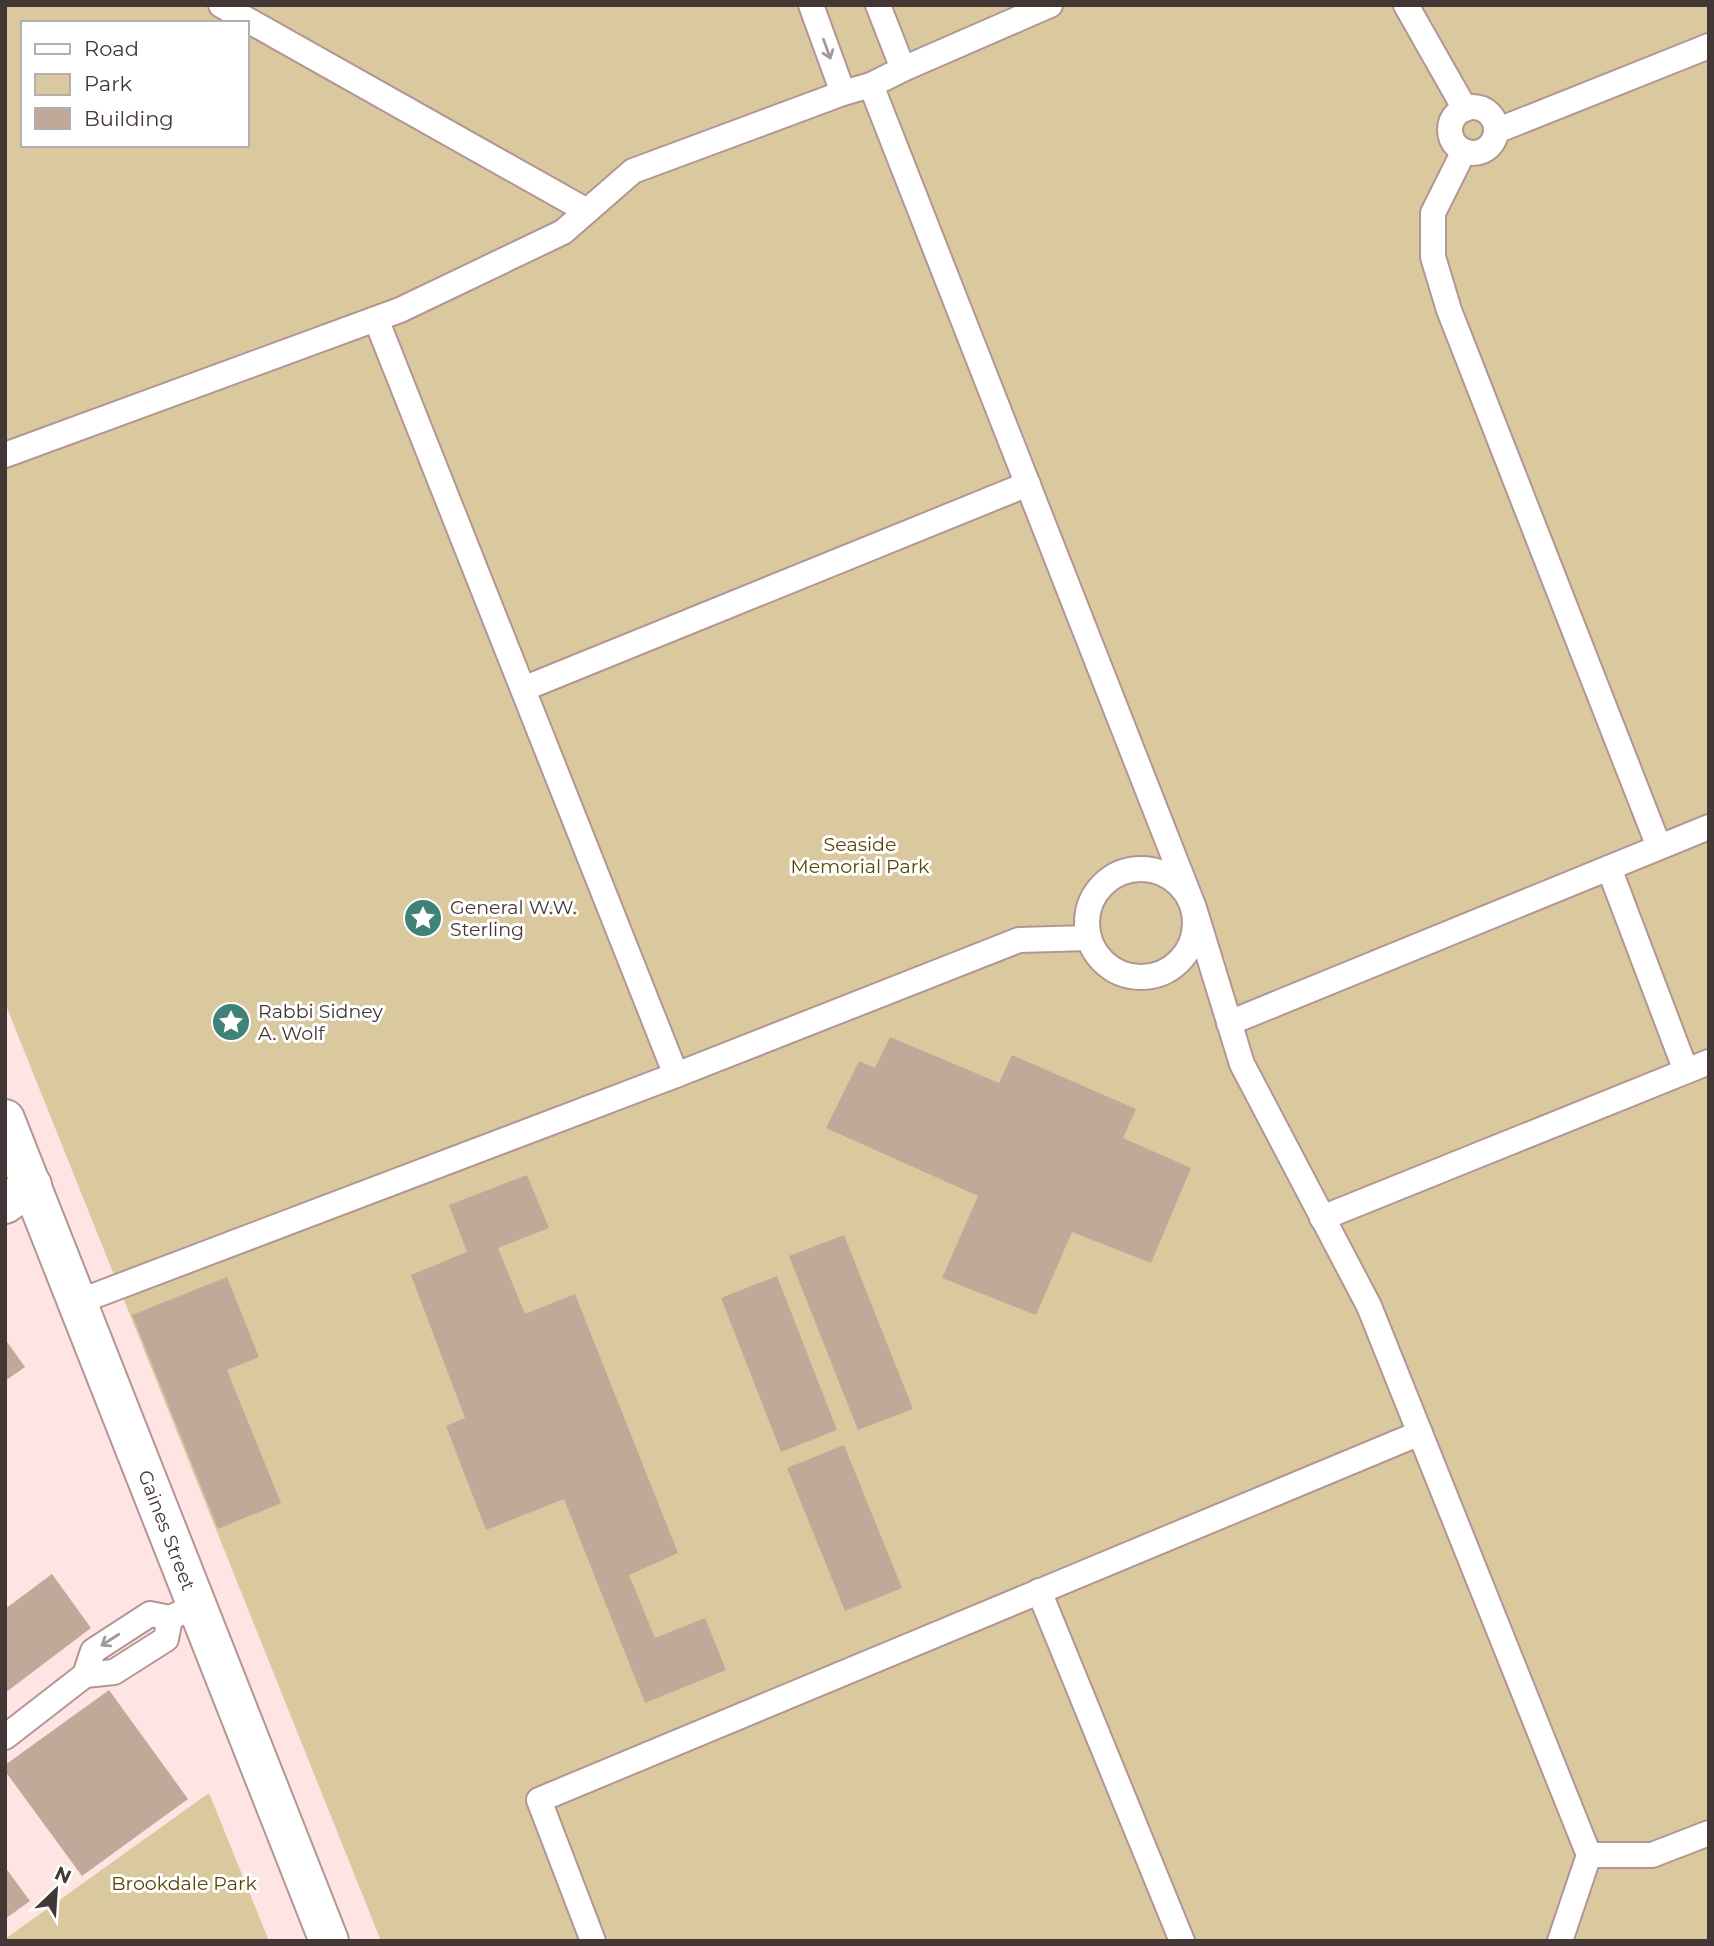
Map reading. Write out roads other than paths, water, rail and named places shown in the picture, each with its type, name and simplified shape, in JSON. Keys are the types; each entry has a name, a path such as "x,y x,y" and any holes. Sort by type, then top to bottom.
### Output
{"street":[{"name":"Gaines Street","path":"5,1119 19,1194 78,1302 183,1612 329,1941"}],"lane":[{"path":"220,5 587,211"},
{"path":"811,5 843,93"},
{"path":"878,5 903,69"},
{"path":"5,455 400,310 563,232 633,171 871,85 1050,5"},
{"path":"1406,5 1465,109"},
{"path":"1496,131 1709,46"},
{"path":"871,85 1194,908 1242,1064 1369,1306 1589,1856 1560,1941"},
{"path":"1474,107 1483,109 1490,115 1496,131 1489,147 1473,153 1457,146 1450,130 1457,114 1474,107"},
{"path":"1464,151 1433,213 1433,257 1454,322 1659,847"},
{"path":"376,319 676,1075"},
{"path":"523,689 1028,484"},
{"path":"1230,1023 1709,827"},
{"path":"1609,868 1686,1071"},
{"path":"1148,869 1168,875 1185,889 1194,908 1196,929 1190,949 1176,966 1157,976 1135,978 1115,971 1098,958 1089,938 1087,917 1093,897 1107,880 1126,871 1148,869"},
{"path":"78,1302 676,1075 1019,940 1089,938"},
{"path":"1322,1218 1709,1062"},
{"path":"593,1941 539,1800 1420,1433"},
{"path":"1039,1591 1182,1941"},
{"path":"5,1737 85,1675 93,1651 150,1614 183,1612"},
{"path":"1589,1856 1652,1855 1709,1833"}],"place":[{"name":"General W.W. Sterling","path":"423,918"},
{"name":"Rabbi Sidney A. Wolf","path":"231,1022"}],"park label":[{"name":"Seaside Memorial Park","path":"860,855"},
{"name":"Brookdale Park","path":"184,1883"}]}
